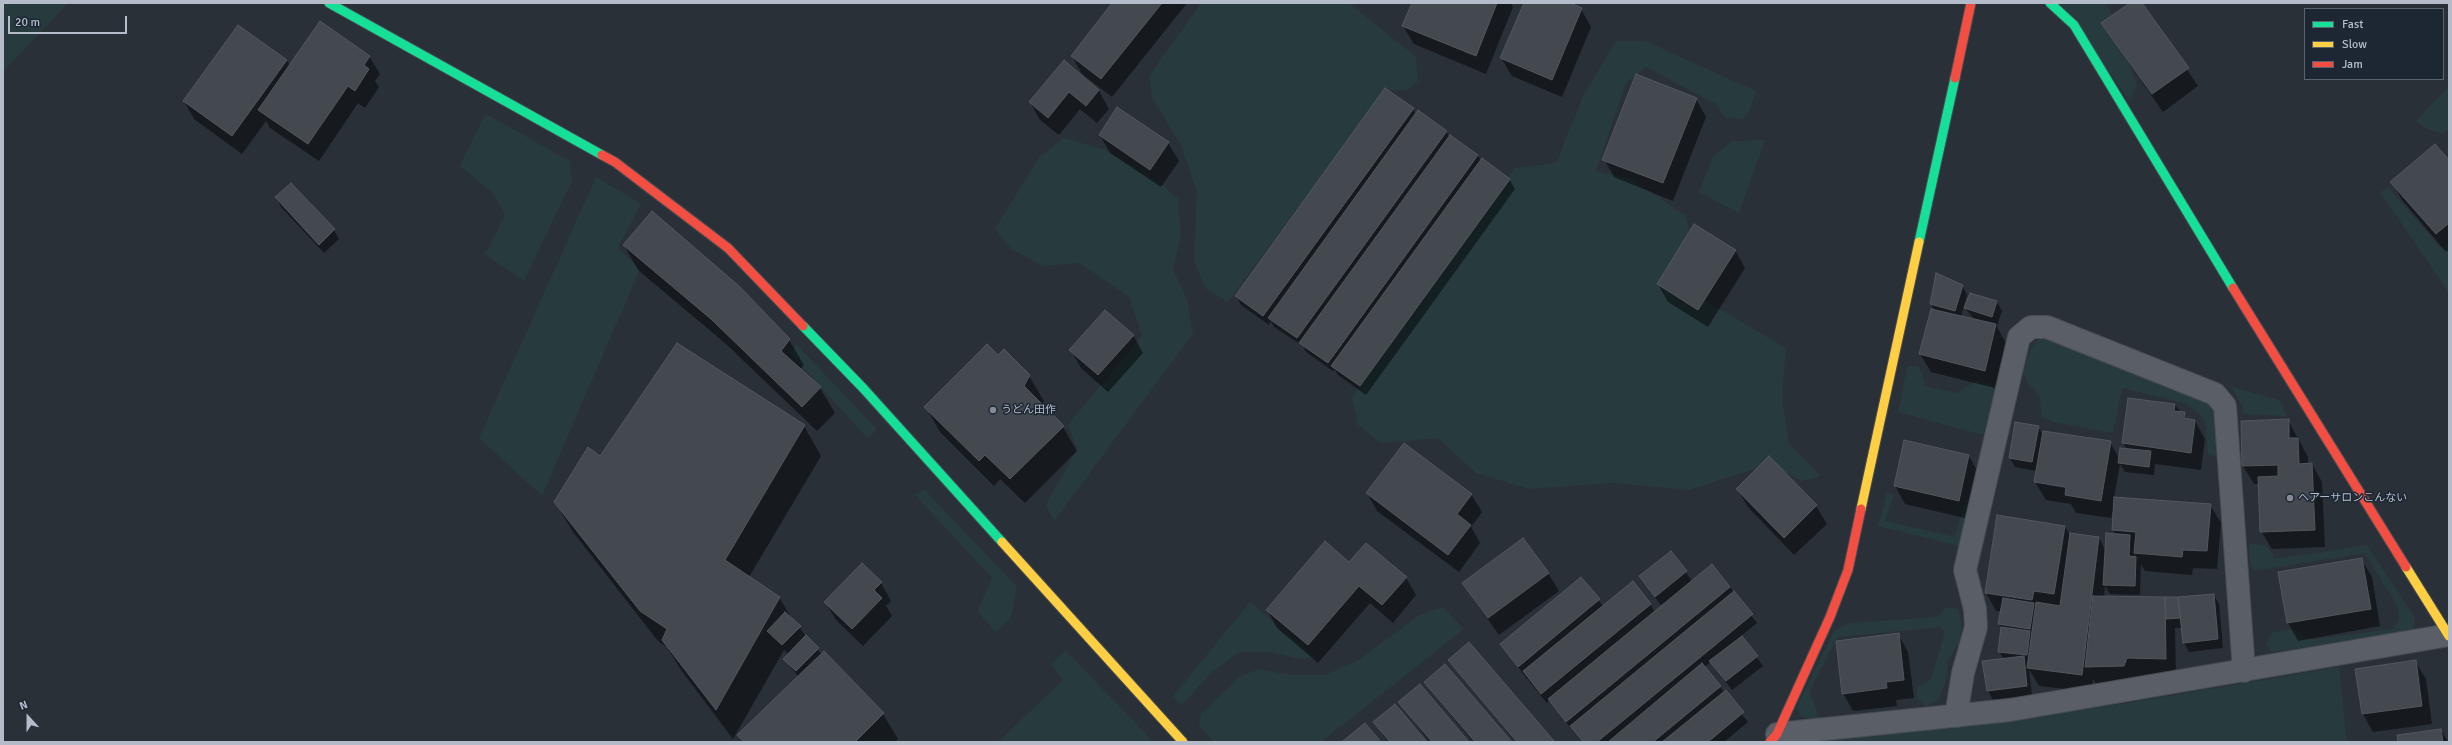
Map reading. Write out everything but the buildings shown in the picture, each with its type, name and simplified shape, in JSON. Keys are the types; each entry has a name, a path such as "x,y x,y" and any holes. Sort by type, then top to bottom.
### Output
{"street":[{"path":"329,3 615,162 728,248 863,388 1183,742"},
{"path":"1774,738 1830,617 1848,570 1971,3"},
{"path":"1774,738 2010,710 2449,636 2171,189 2074,25 2050,3"},
{"path":"1956,716 1963,673 1976,627 1975,609 1968,587 1965,570 2019,337 2031,327 2047,327 2215,394 2225,406 2244,671"}],"green space":[{"path":"3,3 67,4 3,72"},
{"path":"1201,3 1349,3 1416,57 1418,81 1407,90 1384,91 1228,302 1206,289 1194,260 1197,192 1181,145 1152,98 1149,76"},
{"path":"2060,3 2105,3 2110,11 2137,85 2130,101"},
{"path":"1616,41 1645,41 1756,91 1750,110 1742,119 1725,117 1716,104 1646,67 1626,83 1596,171 1630,178 1686,216 1693,248 1696,295 1786,348 1782,398 1789,444 1821,476 1801,481 1771,464 1688,490 1613,483 1529,489 1476,473 1438,438 1381,443 1358,425 1352,397 1515,168 1556,163 1583,96"},
{"path":"2449,86 2449,127 2444,134 2427,129 2416,121"},
{"path":"486,114 570,161 572,181 524,281 485,254 505,215 493,193 460,166"},
{"path":"1064,138 1109,151 1159,182 1178,199 1181,235 1173,269 1188,303 1193,334 1054,521 1046,505 1077,449 1068,425 1142,335 1129,297 1079,263 1043,266 1011,249 995,229 1039,157"},
{"path":"1765,140 1739,213 1699,192 1713,156 1732,141"},
{"path":"596,177 641,204 618,248 640,269 542,496 479,438"},
{"path":"2388,187 2441,248 2449,242 2449,293 2380,192"},
{"path":"2039,338 2052,338 2200,399 2213,408 2220,427 2220,457 2208,455 2206,425 2200,414 2185,403 2122,388 2113,433 2054,422 2042,417 2039,394 2028,383 2023,372 2031,348"},
{"path":"796,344 877,429 868,439 789,352"},
{"path":"1917,366 1922,372 1925,386 1957,393 1977,380 1990,383 1995,390 1983,435 1898,412 1907,367"},
{"path":"2231,387 2280,400 2287,416 2243,414 2242,405"},
{"path":"924,489 1017,587 1011,618 996,632 977,612 992,578 915,495"},
{"path":"1887,493 1894,494 1885,521 1955,537 1965,501 1970,501 1960,546 1878,526"},
{"path":"2249,543 2266,546 2273,554 2274,559 2367,545 2415,618 2413,631 2272,652 2266,644 2273,632 2294,629 2308,640 2393,629 2399,620 2398,608 2365,553 2254,571 2250,564"},
{"path":"1250,602 1315,657 1301,659 1270,652 1239,652 1211,673 1182,705 1173,696"},
{"path":"1443,607 1464,629 1321,742 1214,742 1199,726 1201,714 1239,677 1259,669 1290,675 1325,675 1359,660 1418,616"},
{"path":"1946,607 1958,609 1962,626 1959,643 1948,660 1946,681 1938,700 1925,707 1916,697 1918,687 1931,679 1945,632 1941,627 1838,637 1810,690 1819,719 1802,718 1796,708 1834,631 1849,623 1938,617"},
{"path":"1066,651 1153,742 998,742 1063,680 1051,664"},
{"path":"2339,667 2347,742 1781,742 1942,723 1949,729 2127,703"}],"traffic: fast":[{"path":"329,3 602,155"},
{"path":"2050,3 2074,25 2233,288"},
{"path":"1919,242 1955,78"},
{"path":"803,326 863,388 1002,542"}],"traffic: slow":[{"path":"1861,509 1919,242"},
{"path":"1002,542 1183,742"},
{"path":"2406,567 2449,636"}],"traffic: jam":[{"path":"1955,78 1971,3"},
{"path":"602,155 615,162 728,248 803,326"},
{"path":"2233,288 2406,567"},
{"path":"1770,742 1777,734 1830,617 1848,570 1861,509"}],"place":[{"name":"うどん田作","path":"993,410"},
{"name":"ヘアーサロンこんない","path":"2290,498"}]}
